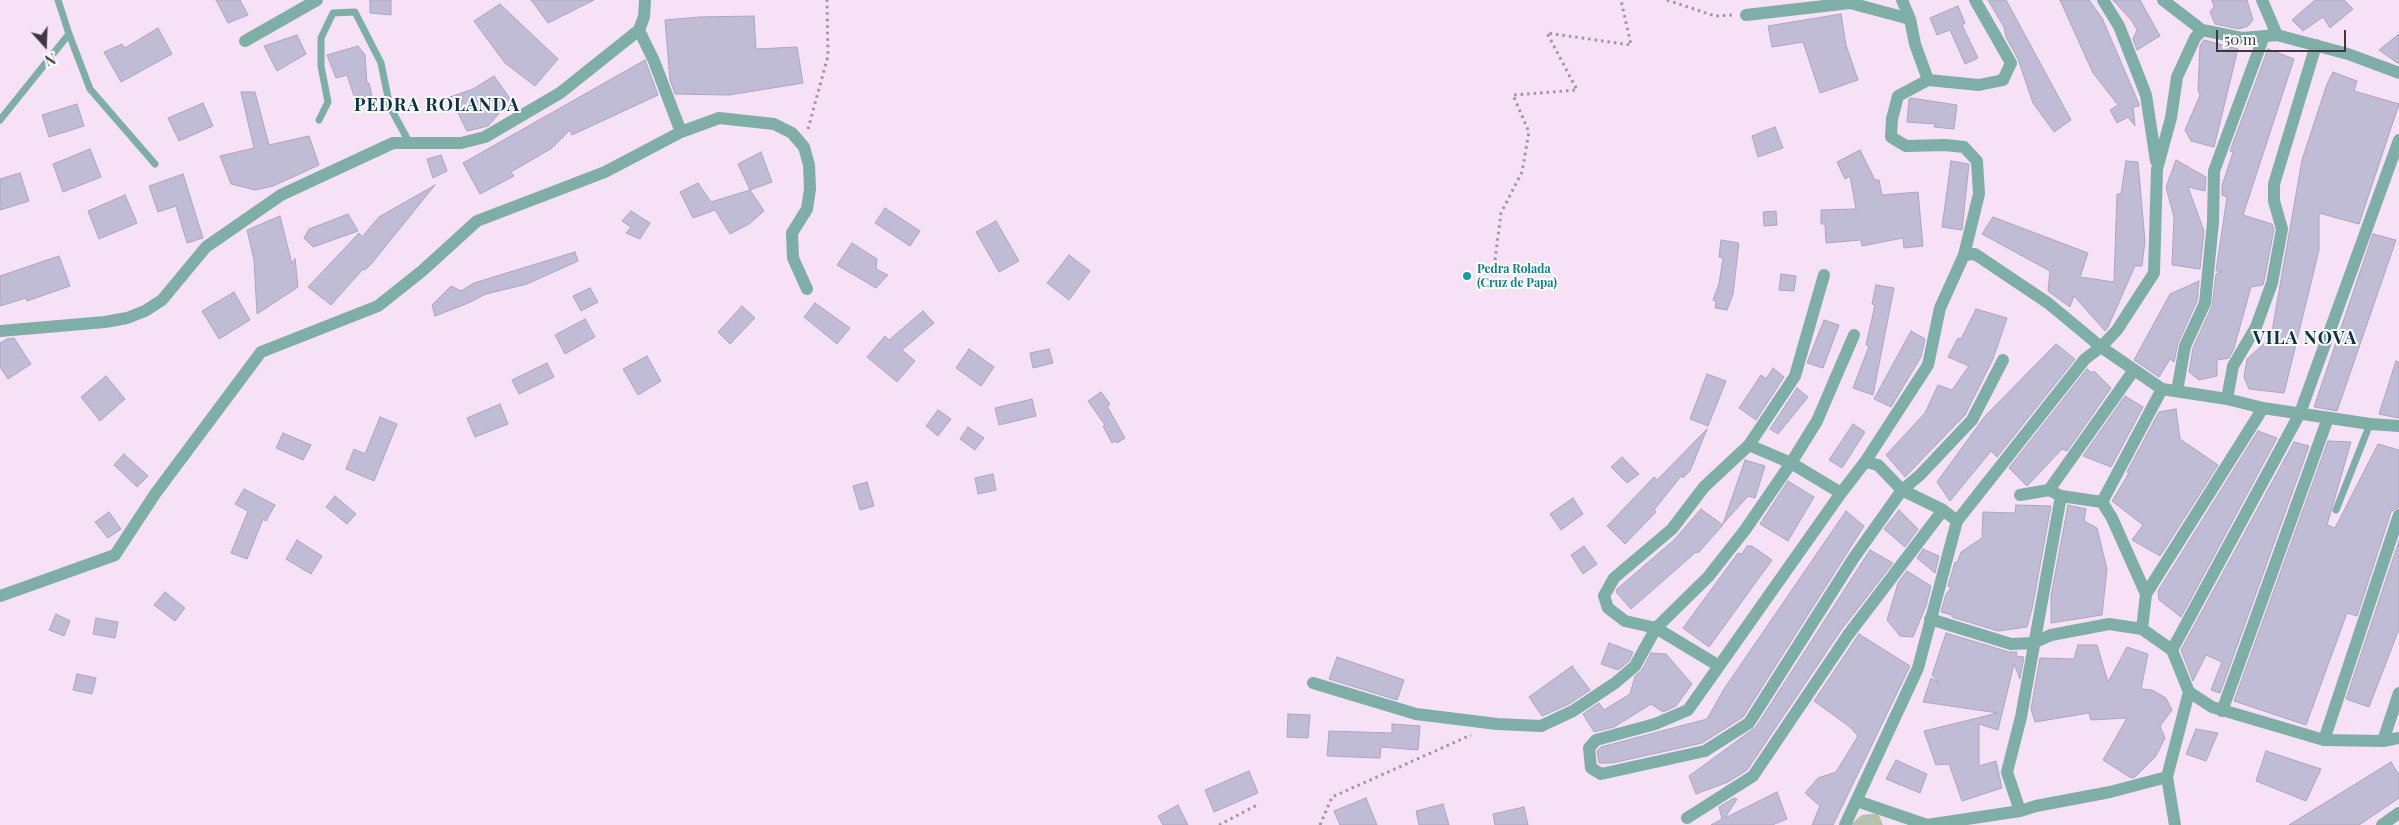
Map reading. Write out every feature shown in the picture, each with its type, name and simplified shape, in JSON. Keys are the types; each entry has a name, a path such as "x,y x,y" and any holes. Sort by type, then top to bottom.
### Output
{"street":[{"path":"245,41 317,0"},
{"path":"0,331 105,322 127,318 145,311 162,300 206,247 281,196 393,143 462,143 485,138 560,93 639,30 644,17 645,0"},
{"path":"1902,0 1910,19 1915,44 1928,80"},
{"path":"1975,0 2011,63 2003,80 1980,86 1928,80 1898,96 1892,119 1891,137 1906,146 1945,144 1964,147 1976,161 1979,194 1964,255 1940,308 1928,365 1865,462 1841,493 1688,710 1656,724 1596,740 1589,748 1591,768 1601,774 1705,751 1748,723 1853,559 1902,490 1920,475 1972,420 2003,360"},
{"path":"1845,825 1918,668 1957,521 2085,359 2117,330 2154,273 2157,169 2146,95 2119,26 2103,0"},
{"path":"2163,0 2202,30 2242,38 2271,35 2348,54 2399,73"},
{"path":"2177,391 2184,346 2205,303 2213,222 2214,171 2271,35 2262,0"},
{"path":"1746,15 1850,4 1910,19"},
{"path":"639,30 654,61 681,132"},
{"path":"2157,169 2171,118 2177,77 2195,38 2202,30"},
{"path":"2227,399 2234,366 2256,327 2272,283 2282,229 2274,201 2274,184 2316,45"},
{"path":"0,596 115,555 155,494 261,352 378,306 422,272 477,221 605,172 681,132 719,118 774,124 792,133 804,147 809,165 810,189 807,209 792,233 793,258 807,289"},
{"path":"2172,650 2300,413 2399,140"},
{"path":"1964,255 1975,254 2048,303 2100,347 2162,389 2227,399 2263,408 2370,424 2399,426"},
{"path":"1719,666 1656,628 1625,621 1608,608 1604,596 1614,578 1672,529 1704,487 1749,445 1795,376 1824,275"},
{"path":"1313,683 1416,714 1496,724 1541,726 1573,711 1615,683 1635,666 1656,628 1708,577 1745,530 1817,421 1854,335"},
{"path":"2020,811 2007,772 2021,717 2055,493 2134,370"},
{"path":"2102,502 2162,389"},
{"path":"2142,628 2146,594 2263,408"},
{"path":"2222,711 2328,418"},
{"path":"1749,445 1791,463 1841,493"},
{"path":"1865,462 1878,465 1902,490 1943,510 1957,521"},
{"path":"2020,495 2055,493 2102,502 2112,518 2146,594"},
{"path":"1687,818 1753,776 1848,635 1943,510"},
{"path":"2324,740 2399,515"},
{"path":"1930,618 2011,644 2033,643 2051,635 2109,624 2142,628 2172,650 2189,692 2167,777 2175,825"},
{"path":"2189,692 2222,711 2324,740 2384,742 2399,738"},
{"path":"2384,742 2399,694"},
{"path":"1857,801 1927,825 2020,811 2036,806 2110,792 2167,777"},
{"path":"2382,825 2399,813"}],"lane":[{"path":"58,0 90,89 155,164"},
{"path":"319,120 328,102 321,66 321,38 333,13 355,12 381,63 390,107 409,142"},
{"path":"0,120 69,34"},
{"path":"2336,510 2370,424"}],"path":[{"path":"804,147 828,56 827,0"},
{"path":"1495,260 1501,212 1522,172 1529,132 1513,95 1577,90 1547,33 1631,45 1621,0"},
{"path":"1667,0 1714,16 1746,15"},
{"path":"1320,825 1332,797 1496,724"},
{"path":"1219,825 1257,805"}],"green space":[{"path":"1878,813 1883,825 1850,825 1862,815"}],"building":[{"path":"216,0 240,0 248,15 228,23"},
{"path":"370,0 391,0 391,15 370,13"},
{"path":"531,0 594,0 548,23"},
{"path":"1988,0 2006,0 2071,120 2054,132 2033,103 2018,59 2006,37 2004,27"},
{"path":"2060,0 2089,0 2102,18 2139,104 2139,106 2133,107 2135,126 2128,117 2117,123 2110,110 2118,105 2093,73"},
{"path":"2113,0 2140,0 2160,36 2137,50 2133,39 2137,30 2132,21"},
{"path":"2212,0 2247,0 2253,20 2248,26 2239,29 2215,24 2210,12 2214,7"},
{"path":"2315,0 2344,0 2353,9 2330,28 2323,17 2303,31 2292,20"},
{"path":"500,4 558,59 535,86 505,63 474,21"},
{"path":"1958,6 1965,23 1962,25 1978,58 1965,64 1950,30 1937,35 1930,18"},
{"path":"1841,14 1846,45 1858,80 1820,93 1803,42 1772,47 1768,26"},
{"path":"754,16 756,49 797,47 803,83 729,95 675,94 670,80 665,20"},
{"path":"158,28 172,54 121,82 104,52 122,44 125,48"},
{"path":"2399,34 2399,64 2379,50"},
{"path":"297,35 306,54 277,71 264,46"},
{"path":"2204,40 2238,49 2214,147 2191,141 2185,130 2200,95 2198,90 2200,46"},
{"path":"358,46 365,55 367,84 369,83 373,101 357,105 347,75 336,78 327,55"},
{"path":"2268,49 2294,59 2243,215 2272,224 2274,229 2264,281 2263,285 2251,287 2234,348 2229,358 2217,360 2217,376 2199,380 2189,372 2193,348 2212,306 2216,274 2222,271 2216,271 2227,197 2222,195 2222,186 2233,152 2230,151"},
{"path":"645,60 658,95 572,135 570,130 552,148 511,172 514,176 480,194 463,163"},
{"path":"2333,72 2357,81 2354,91 2399,104 2359,224 2319,213 2319,250 2284,393 2249,389 2244,377 2247,359 2271,337 2302,160 2327,84"},
{"path":"494,76 511,100 488,126 467,131 450,97 473,89"},
{"path":"241,92 255,92 269,145 309,136 319,165 273,186 255,190 231,184 220,156 254,148"},
{"path":"1909,99 1957,105 1954,129 1934,127 1935,124 1907,122"},
{"path":"203,103 213,126 179,141 168,118"},
{"path":"77,104 84,126 49,137 42,115"},
{"path":"1775,127 1783,148 1758,157 1752,136"},
{"path":"90,149 101,177 63,192 53,164"},
{"path":"1860,150 1875,180 1879,180 1882,195 1918,192 1923,246 1904,248 1903,238 1862,246 1861,240 1826,243 1825,224 1821,224 1821,210 1856,209 1850,176 1845,179 1837,162"},
{"path":"761,152 772,182 750,190 738,164"},
{"path":"441,155 447,171 433,178 427,159"},
{"path":"2176,160 2206,177 2205,191 2188,187 2204,231 2200,269 2172,265 2174,217 2166,187"},
{"path":"1951,161 1969,164 1962,230 1942,227"},
{"path":"2126,161 2138,162 2145,241 2142,266 2135,266 2105,331 2074,296 2070,307 2048,291 2050,271 1982,234 1993,217 2088,253 2080,277 2114,282 2117,194 2121,194"},
{"path":"20,173 29,201 0,210 0,179"},
{"path":"183,174 203,238 187,243 176,206 158,212 149,186"},
{"path":"698,183 711,202 750,190 764,211 749,224 730,234 715,210 693,218 680,192"},
{"path":"435,185 372,263 365,270 363,269 331,305 308,287 359,233 362,237 379,217"},
{"path":"125,195 137,223 99,239 88,211"},
{"path":"885,208 920,231 910,246 875,223"},
{"path":"631,211 650,223 640,239 626,233 631,227 622,221"},
{"path":"1776,211 1777,225 1764,226 1763,212"},
{"path":"348,214 358,231 313,247 304,238 309,229"},
{"path":"280,216 292,264 295,258 298,287 257,314 254,260 247,230"},
{"path":"996,221 1019,261 999,272 976,232"},
{"path":"2373,234 2396,240 2337,411 2314,407"},
{"path":"1721,240 1739,243 1733,294 1727,310 1715,308 1716,302 1713,300 1719,284 1723,258 1719,257"},
{"path":"852,243 877,259 876,269 888,275 876,288 837,265"},
{"path":"575,252 578,261 527,284 486,294 435,316 432,305 451,286 461,291 474,283"},
{"path":"1069,255 1090,271 1069,300 1047,283"},
{"path":"59,256 70,286 27,301 26,298 0,306 0,276"},
{"path":"1781,274 1796,276 1794,291 1779,290"},
{"path":"2199,281 2197,301 2178,343 2174,362 2170,359 2159,377 2134,360 2170,294"},
{"path":"1876,285 1894,288 1873,395 1853,388 1869,346 1866,345 1875,305 1872,304"},
{"path":"590,288 598,302 581,311 573,296"},
{"path":"234,292 250,320 219,339 202,311"},
{"path":"815,303 850,328 837,344 804,317"},
{"path":"742,306 755,318 730,344 718,332"},
{"path":"1976,309 2007,318 1993,359 1965,415 1905,477 1886,455 1925,413 1938,385 1952,390 1969,366 1948,357 1958,338 1961,339"},
{"path":"923,311 934,323 902,350 915,361 897,382 867,357 885,336 889,340"},
{"path":"585,319 595,337 565,354 555,335"},
{"path":"1824,320 1839,325 1823,368 1807,363"},
{"path":"1911,331 1925,339 1921,357 1891,407 1874,399"},
{"path":"14,338 31,364 8,379 0,367 0,343"},
{"path":"2056,344 2075,359 1997,457 1991,451 1950,501 1937,482 1985,416"},
{"path":"969,349 994,367 981,386 956,368"},
{"path":"1049,349 1053,363 1033,368 1030,353"},
{"path":"647,356 661,381 638,395 623,369"},
{"path":"2396,361 2399,362 2399,418 2379,414"},
{"path":"547,363 554,377 519,394 512,380"},
{"path":"1773,368 1784,377 1756,420 1739,408 1761,375 1766,379"},
{"path":"2087,369 2092,373 2094,371 2111,388 2067,451 2062,449 2027,486 2009,468"},
{"path":"1707,374 1726,381 1708,426 1690,419"},
{"path":"106,376 125,399 100,421 81,397"},
{"path":"1797,388 1808,397 1778,434 1770,429"},
{"path":"1101,392 1110,404 1107,406 1125,438 1117,443 1116,441 1112,443 1103,426 1105,425 1088,401"},
{"path":"2125,396 2143,407 2111,467 2083,456"},
{"path":"1032,399 1036,416 999,425 995,408"},
{"path":"500,404 508,424 475,437 467,418"},
{"path":"2176,409 2180,439 2218,465 2160,556 2132,540 2143,525 2112,501 2129,473 2127,472 2159,412"},
{"path":"938,410 951,419 938,436 926,426"},
{"path":"380,417 397,424 374,481 346,469 354,449 365,454"},
{"path":"1853,424 1865,432 1842,468 1829,460"},
{"path":"968,427 984,438 975,450 960,439"},
{"path":"1707,429 1690,471 1683,478 1681,476 1654,510 1656,512 1625,544 1607,526 1654,477 1657,480"},
{"path":"2258,431 2277,438 2181,617 2159,600 2158,591"},
{"path":"283,433 311,445 303,460 276,448"},
{"path":"2328,441 2351,442 2327,525 2335,528 2378,444 2399,450 2399,507 2391,512 2357,616 2347,613 2306,725 2234,701"},
{"path":"2294,442 2309,446 2220,693 2211,690 2222,662 2206,655 2193,681 2181,650"},
{"path":"124,454 148,476 137,487 114,465"},
{"path":"1622,457 1639,474 1627,483 1611,467"},
{"path":"1745,460 1765,466 1755,498 1748,496 1723,524"},
{"path":"993,474 996,490 978,494 975,478"},
{"path":"1788,481 1814,497 1788,541 1760,524"},
{"path":"867,482 874,506 860,510 853,486"},
{"path":"244,489 275,505 266,521 263,519 247,559 231,553 248,511 235,504"},
{"path":"335,496 356,514 347,524 326,507"},
{"path":"1573,498 1583,514 1561,530 1550,514"},
{"path":"2016,505 2051,506 2027,627 1998,631 1941,612 1946,594 1951,588 1948,586 1955,562 1957,563 1961,552 1982,538 1983,512 2015,513"},
{"path":"2068,505 2086,509 2084,521 2097,528 2107,569 2102,615 2051,623 2051,596"},
{"path":"1701,509 1723,525 1698,553 1696,552 1631,609 1616,592 1617,589 1674,540"},
{"path":"1899,510 1918,529 1905,547 1884,529"},
{"path":"1846,511 1864,526 1743,717 1702,743 1612,763 1599,763 1597,751 1601,747 1707,719 1724,689"},
{"path":"109,512 121,529 108,538 95,522"},
{"path":"297,540 322,556 311,574 286,559"},
{"path":"2399,541 2399,629 2369,707 2346,699"},
{"path":"1584,546 1597,564 1583,574 1571,555"},
{"path":"1747,546 1752,546 1772,560 1709,647 1683,628 1738,553 1742,554"},
{"path":"1923,549 1939,556 1935,573 1917,558"},
{"path":"1870,550 1893,563 1841,630 1747,770 1728,782 1696,794 1689,776 1756,727"},
{"path":"1907,571 1931,586 1926,606 1913,637 1900,636 1887,620 1898,583"},
{"path":"165,592 185,608 175,621 154,605"},
{"path":"56,614 70,621 64,636 49,630"},
{"path":"96,618 118,622 115,638 93,634"},
{"path":"1946,633 2009,652 2017,652 2016,656 2024,657 2020,679 2014,664 1998,730 1979,724 1979,766 1996,761 2002,788 1962,801 1949,764 1936,765 1924,731 1998,713 1923,702 1931,678 1939,683 1932,675"},
{"path":"1859,634 1910,666 1833,825 1812,825 1820,806 1805,793 1818,778 1836,772 1858,736 1850,727 1814,701"},
{"path":"1609,643 1633,652 1629,661 1618,670 1601,664"},
{"path":"2078,645 2097,645 2108,682 2127,647 2148,654 2141,689 2152,690 2166,698 2172,710 2160,726 2165,738 2156,756 2135,777 2131,778 2103,760 2127,718 2091,720 2089,713 2035,722 2031,709 2040,658 2074,659"},
{"path":"1651,653 1666,654 1692,684 1676,706 1663,712 1651,704 1614,727 1594,732 1583,714 1599,703 1604,710 1630,694 1635,676 1642,670"},
{"path":"1337,657 1404,680 1397,700 1329,679"},
{"path":"1572,666 1590,690 1569,704 1542,716 1529,697"},
{"path":"77,674 96,678 92,694 73,690"},
{"path":"1288,714 1310,715 1308,738 1287,737"},
{"path":"1392,724 1420,726 1418,750 1381,747 1380,758 1327,756 1329,731 1392,733"},
{"path":"2196,729 2218,733 2206,761 2186,754"},
{"path":"2266,751 2321,769 2306,801 2256,781"},
{"path":"1896,760 1927,774 1920,793 1886,779"},
{"path":"2391,762 2399,775 2399,798 2359,825 2289,825"},
{"path":"1249,771 1258,793 1214,812 1205,790"},
{"path":"1777,792 1787,819 1772,825 1711,825 1722,819 1719,807 1734,798 1737,799 1725,818"},
{"path":"1366,798 1377,825 1340,825 1334,811"},
{"path":"1443,804 1449,825 1419,825 1416,811"},
{"path":"1178,805 1188,825 1163,825 1158,816"},
{"path":"1524,807 1528,825 1495,825 1493,814"}],"place":[{"name":"Pedra Rolada (Cruz de Papa)","path":"1467,276"}],"district":[{"name":"PEDRA ROLANDA","path":"437,105"},
{"name":"VILA NOVA","path":"2305,338"}]}
